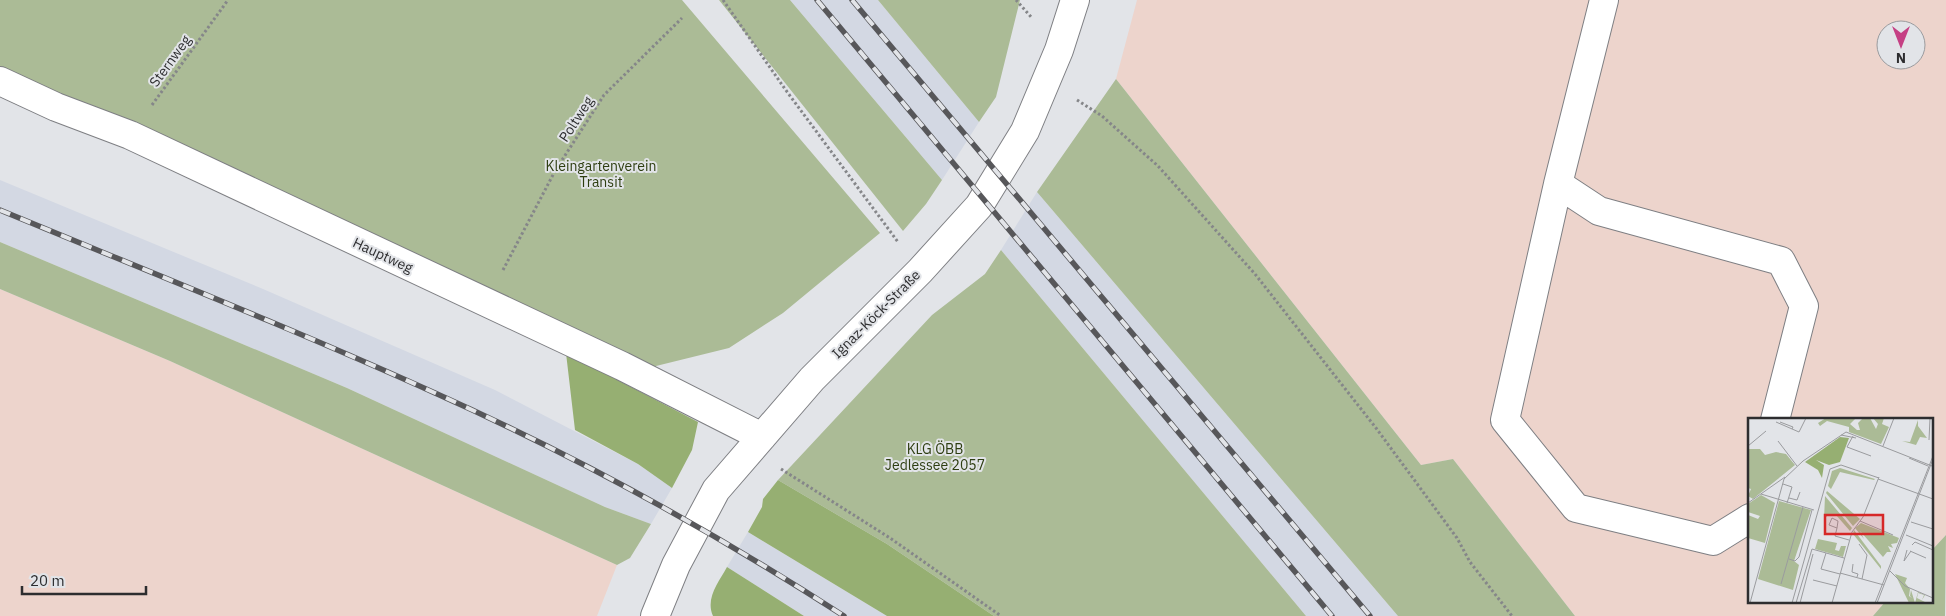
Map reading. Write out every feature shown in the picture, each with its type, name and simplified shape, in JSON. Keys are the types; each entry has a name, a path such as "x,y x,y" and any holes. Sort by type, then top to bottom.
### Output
{"street":[{"name":"Ignaz-Köck-Straße","path":"655,616 676,565 716,490 812,379 920,270 979,206 1025,131 1059,50 1075,0"},
{"path":"1604,0 1558,184 1505,420 1576,508 1713,541 1748,519"},
{"name":"Hauptweg","path":"0,82 56,107 130,136 622,366 757,443"},
{"path":"1558,184 1599,211 1781,261 1804,306 1776,418"}],"path":[{"name":"Sternweg","path":"130,136 228,0"},
{"path":"723,0 785,89 920,270"},
{"name":"Poltweg","path":"485,303 555,171 604,95 682,18"},
{"path":"1046,81 1102,116 1158,166 1255,274 1376,428 1457,538 1470,562 1512,616"},
{"path":"757,443 1001,616"}],"shaded area":[{"path":"790,0 878,0 979,122 942,180"},
{"path":"1137,0 1946,0 1946,535 1934,548 1934,418 1748,418 1748,604 1883,604 1873,616 1575,616 1453,459 1421,465 1116,79"},
{"path":"0,180 263,289 495,390 638,464 672,488 651,524 605,507 347,388 0,242"},
{"path":"1037,192 1398,616 1306,616 1001,250"},
{"path":"0,289 170,361 617,565 597,616 0,616"},
{"path":"748,532 887,616 804,616 727,567"}],"green space":[{"name":"Kleingartenverein Transit","path":"0,0 682,0 880,233 783,313 729,348 656,366 654,381 124,144 0,93"},
{"path":"719,0 790,0 942,180 926,204 903,231"},
{"path":"878,0 1020,0 996,97 979,122"},
{"path":"1116,79 1421,465 1453,459 1575,616 1398,616 1037,192"},
{"path":"0,242 347,388 605,507 651,524 630,558 617,565 170,361 0,289"},
{"name":"KLG ÖBB Jedlessee 2057","path":"1001,250 1306,616 994,616 887,544 778,480 932,315 985,274"},
{"path":"566,353 698,422 692,450 672,488 638,464 575,430"},
{"path":"778,480 887,544 994,616 887,616 748,532 762,507 763,499"},
{"path":"1946,535 1945,616 1873,616 1883,604 1934,604 1934,548"},
{"path":"727,567 804,616 713,616 711,609 712,597"}],"railway":[{"path":"817,0 1332,616"},
{"path":"852,0 1370,616"},
{"path":"0,210 327,345 488,417 592,469 695,525 844,616"}]}
